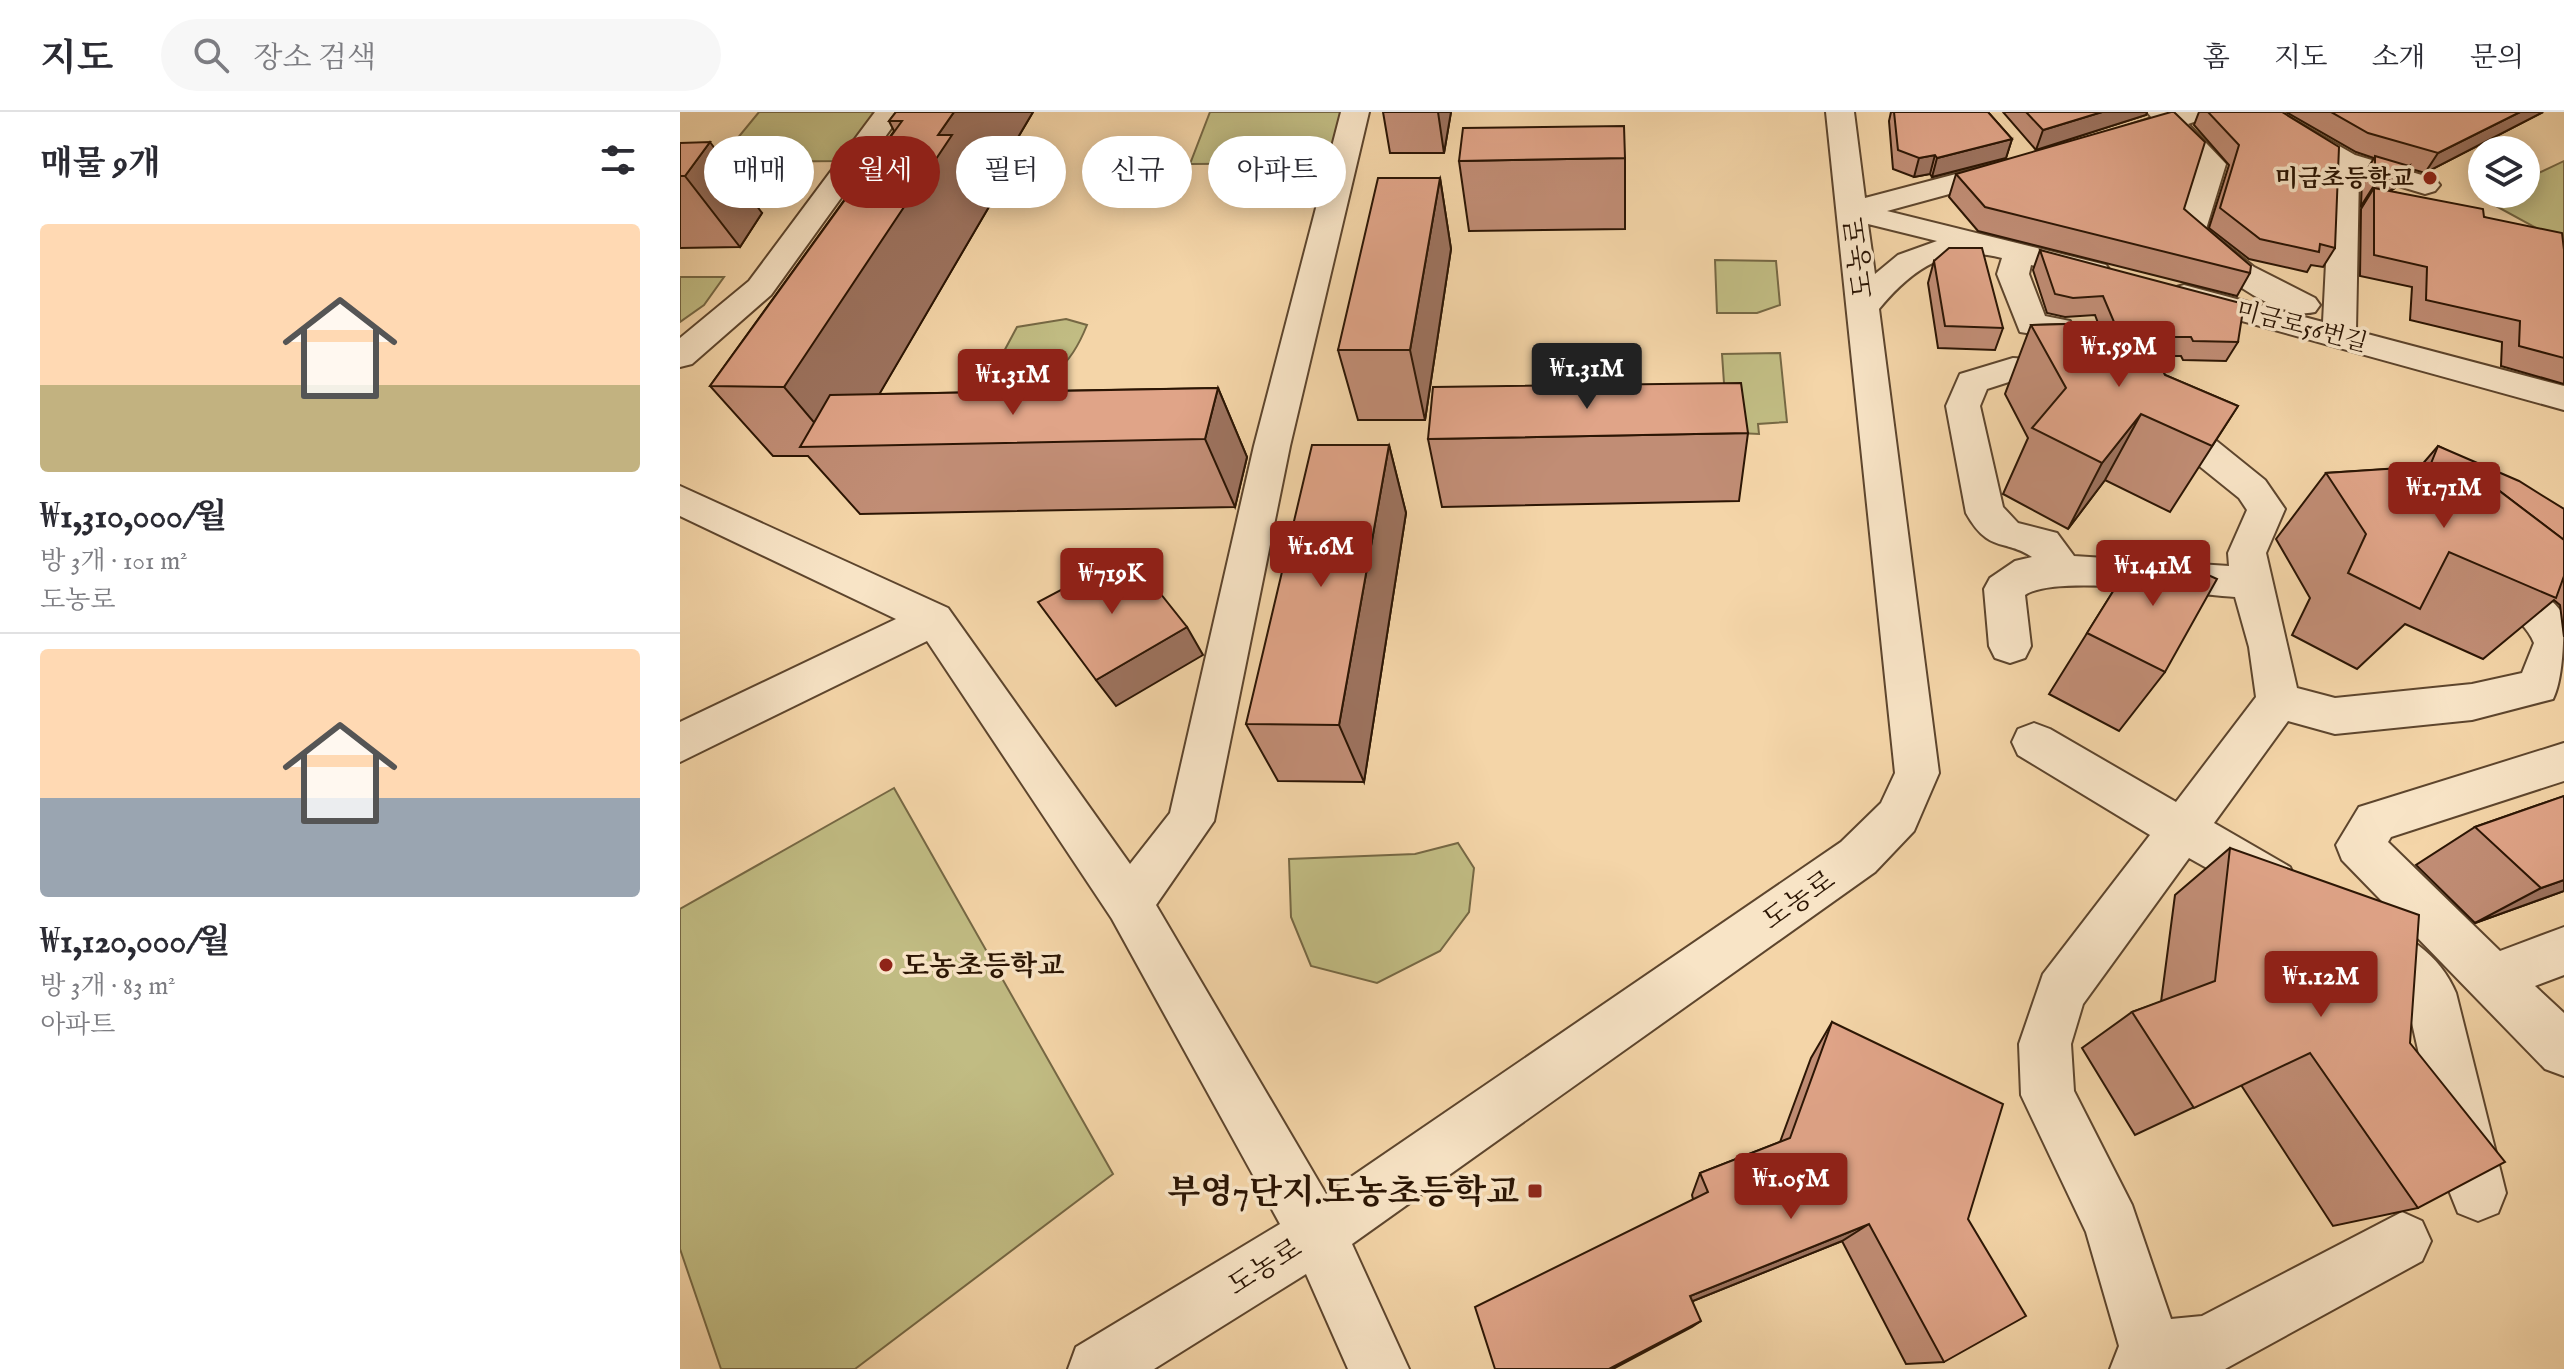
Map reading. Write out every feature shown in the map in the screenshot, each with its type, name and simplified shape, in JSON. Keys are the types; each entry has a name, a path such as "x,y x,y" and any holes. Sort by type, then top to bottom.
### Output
{"street":[{"path":"680,356 760,288 889,112"},
{"path":"1129,903 1191,821 1272,446 1289,389 1355,112"},
{"name":"도농로","path":"1098,1369 1317,1234 1858,857 1898,817 1917,773 1840,112"},
{"path":"2260,112 2345,161 2425,185"},
{"path":"2100,143 2176,115 2212,164 2190,231 2218,258 2260,287 2340,327 2345,161"},
{"path":"1853,211 2026,156"},
{"name":"미금로56번길","path":"1853,211 2145,285 2340,327 2564,398"},
{"path":"1864,306 1901,263 1935,248 2004,250 2032,325 2058,328"},
{"path":"2063,571 2043,543 2006,534 1985,513 1963,406 1972,382 2013,369 2128,377 2154,383 2185,435 2285,513 2247,553 2251,583 2270,647 2278,701 2061,992 2045,1044 2048,1095 2112,1225 2146,1360 2208,1346 2402,1241"},
{"path":"680,500 934,619 1129,903 1317,1234 1379,1369"},
{"path":"2278,701 2335,716 2472,702 2538,687 2555,643 2544,618 2462,551"},
{"path":"2010,646 2004,589 2029,572 2063,571 2251,583"},
{"path":"680,743 934,619"},
{"path":"2034,742 2182,827 2403,962 2431,993 2478,1193"},
{"path":"2564,762 2375,822 2359,845 2564,1050"},
{"path":"2492,978 2564,951"}],"shaded area":[{"path":"759,112 875,112 858,136 830,136 830,161 814,161 814,136 739,136"},
{"path":"1210,112 1344,112 1338,136 1208,136 1208,164 1192,164"},
{"path":"2564,161 2564,243 2500,208 2540,208 2540,172"},
{"path":"1715,260 1776,261 1780,305 1757,313 1717,313"},
{"path":"680,277 724,277 704,305 680,322"},
{"path":"1066,319 1087,325 1072,355 1054,373 1000,396 987,383 1017,327"},
{"path":"1780,353 1787,422 1758,424 1759,434 1738,433 1727,427 1722,354"},
{"name":"도농초등학교","path":"894,788 1113,1174 855,1369 721,1369 680,1249 680,909"},
{"path":"1458,843 1474,868 1469,912 1440,951 1377,983 1311,966 1291,917 1289,859 1415,854"}],"building":[{"path":"896,112 954,112 938,135 952,135 940,153 940,136 891,136 902,121 889,121"},
{"path":"1894,112 1988,112 2012,139 1937,158 1935,155 1919,158 1898,150"},
{"path":"2026,112 2102,112 2043,130"},
{"path":"2171,112 2205,142 2184,209 2251,266 2250,273 1985,207 1956,174"},
{"path":"2208,112 2282,112 2339,147 2335,248 2320,244 2319,252 2260,239 2220,208 2239,145"},
{"path":"2331,112 2520,112 2438,153 2368,133"},
{"path":"1624,126 1625,158 1459,161 1463,128"},
{"path":"704,142 704,150 685,176 680,176 680,143"},
{"path":"2375,156 2409,166 2375,184"},
{"path":"1378,178 1440,178 1410,350 1338,350"},
{"path":"2374,188 2483,209 2484,217 2562,233 2564,358 2519,346 2520,321 2426,300 2427,267 2374,255"},
{"path":"839,208 903,208 784,387 710,386"},
{"path":"1949,248 1982,248 2003,328 1945,326 1934,261"},
{"path":"2040,250 2244,304 2238,342 2193,341 2191,337 2146,337 2138,322 2114,322 2103,296 2073,298 2055,294"},
{"path":"2138,322 2165,375 2238,406 2212,446 2141,414 2102,463 2032,428 2066,388 2031,325"},
{"path":"1741,383 1748,433 1428,439 1433,387"},
{"path":"1218,388 1205,439 800,447 830,395"},
{"path":"1312,445 1389,445 1339,725 1246,724"},
{"path":"2438,446 2519,481 2564,509 2564,540 2485,480 2446,465 2430,466"},
{"path":"2446,465 2485,480 2564,540 2564,576 2556,598 2449,552 2420,609 2348,573 2366,534 2326,473"},
{"path":"2142,545 2217,579 2165,672 2087,633"},
{"path":"1129,554 1187,627 1096,680 1038,602"},
{"path":"2564,796 2564,880 2541,888 2475,827"},
{"path":"2230,848 2419,915 2410,1043 2505,1162 2418,1208 2310,1053 2194,1108 2132,1012 2215,981"},
{"path":"1832,1022 2003,1104 1968,1219 2026,1316 1944,1362 1869,1224 1690,1296 1701,1321 1609,1369 1495,1369 1475,1307 1708,1192 1700,1173 1790,1138"}],"place":[{"name":"미금초등학교","path":"2430,178"},
{"name":"도농초등학교","path":"886,965"},
{"name":"부영7단지.도농초등학교","path":"1535,1191"}]}
